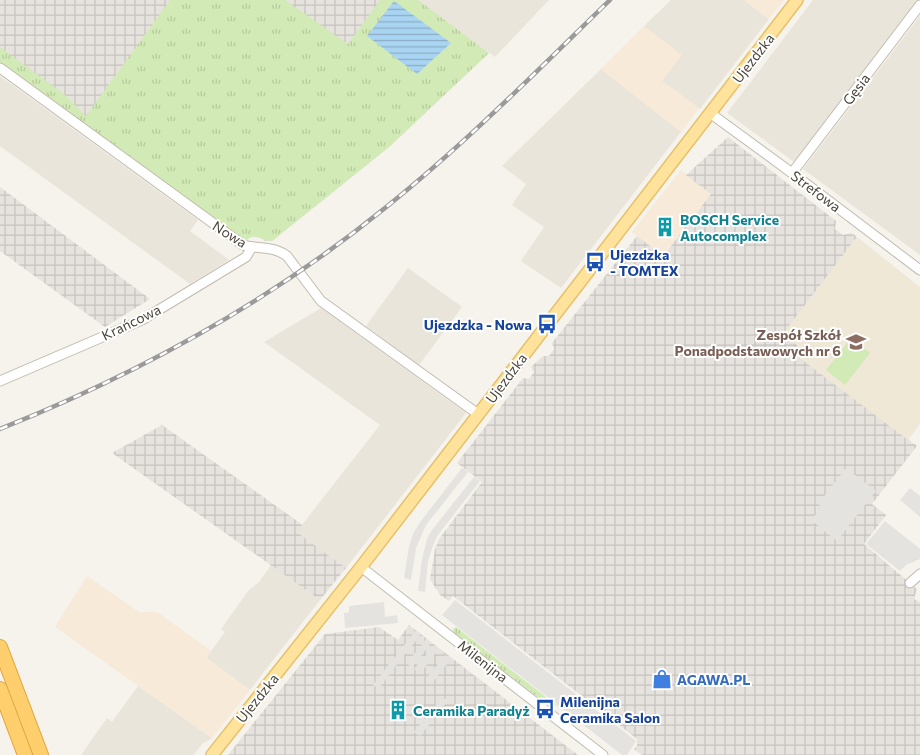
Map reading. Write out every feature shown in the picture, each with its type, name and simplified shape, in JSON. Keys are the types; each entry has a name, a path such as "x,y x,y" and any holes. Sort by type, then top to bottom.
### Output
{"highway":[{"path":"0,647 41,755"},
{"path":"0,689 25,755"}],"main road":[{"name":"Ujezdzka","path":"212,755 361,567 797,0"}],"street":[{"name":"Gęsia","path":"792,173 920,5"},
{"name":"Nowa","path":"0,68 243,246 269,248 287,256 321,301 478,414"},
{"name":"Strefowa","path":"710,113 920,270"},
{"name":"Krańcowa","path":"0,381 142,320 246,257 252,247"},
{"name":"Milenijna","path":"361,567 604,755"},
{"path":"910,583 920,574"}],"shaded area":[{"path":"0,0 418,0 489,53 389,147 272,241 265,241 259,236 251,236 244,242 0,64"},
{"path":"418,0 549,0 495,57"},
{"path":"671,0 744,0 769,19 700,109 662,81 644,26"},
{"path":"744,0 784,0 769,19"},
{"path":"813,0 920,0 794,162 727,113"},
{"path":"920,16 920,255 803,169"},
{"path":"644,26 682,55 662,81 699,108 681,132 601,69"},
{"path":"601,69 681,132 561,288 521,261 544,227 512,205 526,184 502,166"},
{"path":"0,76 198,220 190,231 229,260 190,284 0,146"},
{"path":"728,137 836,221 835,229 843,235 852,233 857,237 783,334 802,349 798,356 917,446 872,504 886,515 864,544 917,589 914,599 920,602 920,755 642,755 634,749 637,746 637,739 453,596 449,601 440,595 430,579 435,549 439,539 482,482 457,463 523,378 529,379 534,372 531,367 543,356 549,356 554,349 552,343 637,236 663,256 711,194 686,175"},
{"path":"681,170 711,194 662,256 632,232"},
{"path":"0,187 150,299 105,327 0,251"},
{"name":"Zespół Szkół Ponadpodstawowych nr 6","path":"857,237 920,287 920,424 908,440 797,356 802,349 783,334"},
{"path":"408,268 462,307 419,365 366,326"},
{"path":"321,308 466,413 346,568 298,533 298,530 380,425 264,342"},
{"path":"162,425 300,523 302,525 298,533 346,568 320,600 112,453"},
{"path":"462,468 468,472 426,525 416,548 411,580 404,578 409,546 413,534"},
{"path":"846,468 876,491 837,541 811,520 822,507 818,504"},
{"path":"474,477 480,481 438,535 428,561 425,592 418,591 422,559 427,539"},
{"path":"910,488 920,496 920,517 900,500"},
{"path":"885,521 920,549 920,559 906,565 900,571 866,544"},
{"path":"271,565 320,600 250,690 206,658 225,632 221,629 248,591 259,582"},
{"path":"87,576 139,612 157,612 211,651 207,658 250,690 212,738 55,627"},
{"path":"455,600 636,741 627,755 622,755 442,615"},
{"path":"384,602 385,617 397,615 398,623 345,628 344,613 349,612 349,606"},
{"name":"Ceramika Paradyż","path":"409,625 578,755 228,755 325,634 379,627 398,640"},
{"path":"416,630 421,634 378,689 373,685"},
{"path":"426,639 431,643 412,668 407,663"},
{"path":"434,645 439,649 420,674 414,669"},
{"path":"445,655 451,659 432,683 426,679"},
{"path":"138,686 212,738 202,744 194,755 81,755 107,718 112,722"},
{"path":"442,697 448,701 420,736 414,732"}],"green space":[{"path":"170,0 285,0 348,44 380,0 418,0 489,53 389,147 272,241 252,237 244,242 0,64 0,47 65,95 86,116"},
{"path":"851,338 870,353 845,385 826,370"},
{"path":"456,627 559,707 539,698 454,633 453,629"}],"water":[{"path":"394,1 451,43 417,74 367,36"}],"railway":[{"path":"0,429 51,408 152,360 249,305 341,242 415,184 444,158 500,107 610,0"}],"place":[{"name":"BOSCH Service Autocomplex","path":"665,227"},
{"name":"Ujezdzka - TOMTEX","path":"595,262"},
{"name":"Ujezdzka - Nowa","path":"547,324"},
{"name":"Zespół Szkół Ponadpodstawowych nr 6","path":"856,342"},
{"name":"AGAWA.PL","path":"662,679"},
{"name":"Milenijna Ceramika Salon","path":"545,709"},
{"name":"Ceramika Paradyż","path":"398,710"}]}
